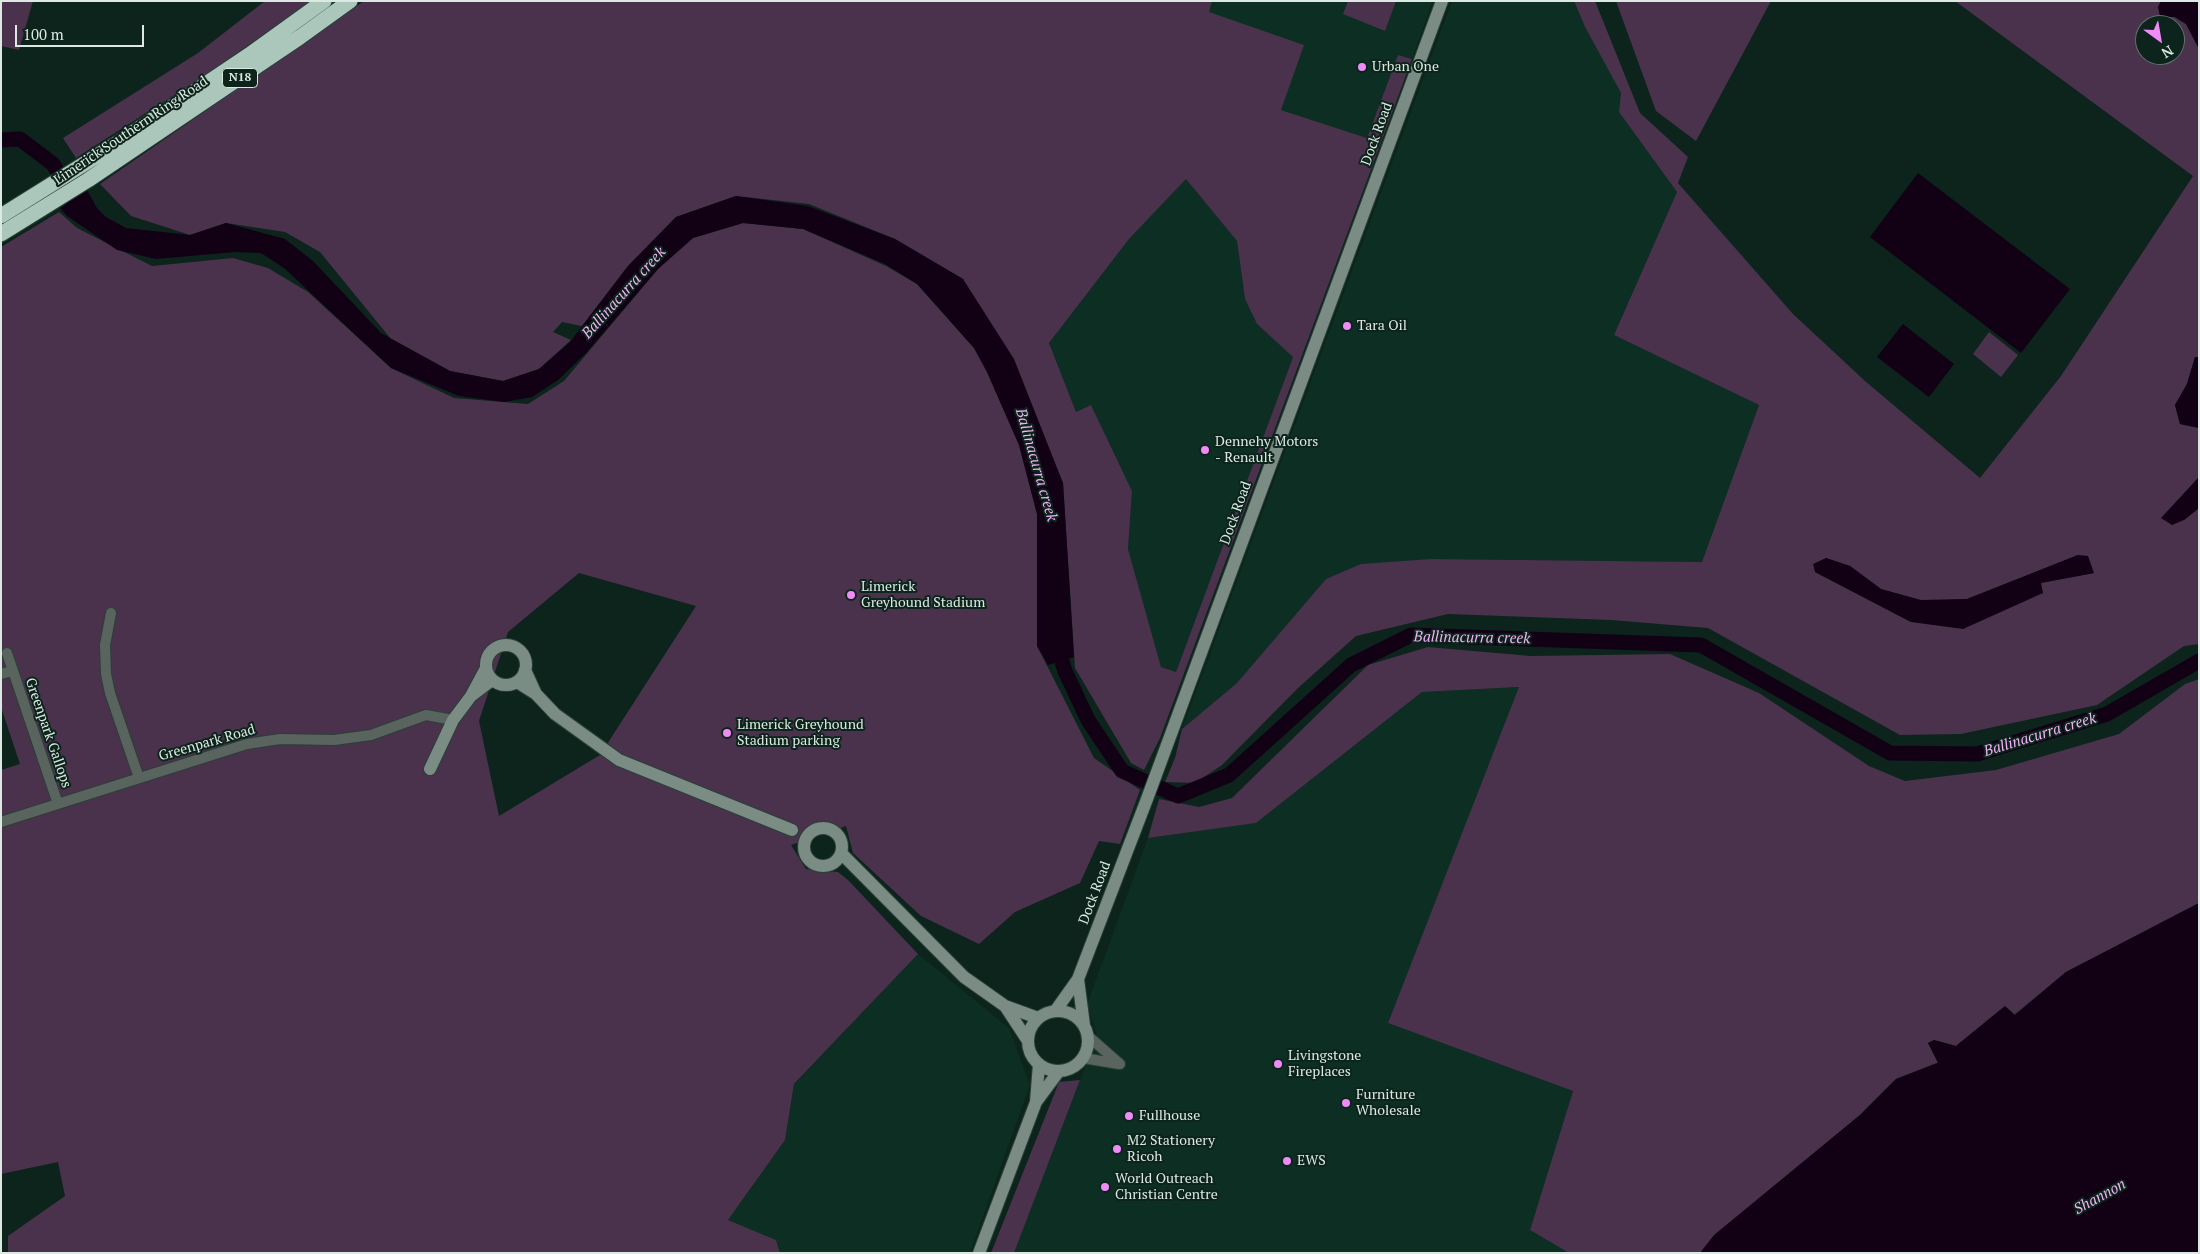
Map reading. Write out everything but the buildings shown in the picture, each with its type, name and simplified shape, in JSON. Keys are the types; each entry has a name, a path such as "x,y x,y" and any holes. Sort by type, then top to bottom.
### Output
{"highway":[{"name":"Limerick Southern Ring Road","path":"1,234 27,218 324,1"},
{"name":"Limerick Southern Ring Road","path":"1,216 125,147 350,1"}],"main road":[{"name":"Dock Road","path":"1056,1010 1078,979 1147,799 1442,1"},
{"path":"525,670 517,682 504,686 489,674 487,658 496,648 506,645 522,653 525,659 525,670 536,694"},
{"path":"430,769 453,720 489,674"},
{"path":"517,682 536,694 555,714 619,760 792,830 813,831 827,828 837,833 842,843 837,858 825,865 818,864 808,858 792,830"},
{"path":"805,851 806,840 813,831"},
{"path":"837,858 856,870 889,900 964,976 1005,1006 1038,1018"},
{"name":"Dock Road","path":"1078,979 1086,1030"},
{"path":"1005,1006 1028,1041 1031,1054 1039,1064 1049,1069 1059,1071 1072,1066 1083,1058 1088,1047 1086,1030 1073,1014 1056,1010 1038,1018 1031,1029 1028,1041"},
{"path":"1036,1102 1039,1064"},
{"path":"979,1253 1036,1102 1059,1071"}],"street":[{"path":"112,613 105,645 106,674 110,693 138,778"},
{"name":"Greenpark Gallops","path":"7,653 58,804"},
{"name":"Greenpark Gallops","path":"1,674 13,671"},
{"name":"Greenpark Road","path":"1,822 259,742 280,739 334,740 371,735 426,715 453,720"},
{"path":"1083,1058 1120,1064 1086,1030"}],"shaded area":[{"path":"1,1 33,1 19,50 1,46"},
{"path":"265,1 311,1 216,68 76,158 63,138 198,53"},
{"path":"364,1 1212,1 1209,12 1304,45 1281,110 1367,138 1398,55 1412,59 1160,738 1144,770 1131,763 1075,668 1063,483 963,279 895,239 809,204 736,196 676,217 628,266 582,326 562,322 553,332 571,340 539,369 503,381 450,371 391,339 320,252 285,232 226,223 190,235 131,216 100,184","holes":["1186,179 1237,241 1245,299 1257,324 1293,357 1176,672 1161,667 1128,549 1132,491 1091,405 1076,412 1049,343 1129,239"]},
{"path":"1212,1 1433,1 1412,59 1398,55 1367,138 1281,110 1303,45 1208,12"},
{"path":"1348,1 1396,1 1385,31 1343,14"},
{"path":"1452,1 1574,1 1585,27 1621,93 1619,112 1677,192 1614,335 1759,405 1702,562 1431,559 1326,579 1237,683 1182,729"},
{"path":"1574,1 1595,1 1640,113 1688,157 1678,183 1793,314 1865,381 1980,478 2061,376 2193,176 1955,1 2161,1 2158,7 2171,15 2135,15 2135,65 2185,65 2186,24 2199,49 2199,357 2195,357 2187,384 2175,405 2180,424 2199,428 2199,477 2162,518 2184,520 2199,508 2199,644 2184,646 2097,705 1961,734 1900,735 1708,628 1611,620 1448,614 1356,636 1298,688 1222,765 1195,783 1165,782 1175,758 1182,729 1237,683 1326,579 1361,564 1431,559 1702,562 1759,405 1614,335 1677,192 1619,112 1621,93 1585,27","holes":["2078,555 2094,573 2040,583 2043,593 1911,622 1815,572 1826,558 1850,566 1881,589 1921,601 1967,599"]},
{"path":"1616,1 1771,1 1696,141 1656,111"},
{"path":"1186,179 1237,241 1245,299 1257,324 1293,357 1176,672 1161,667 1128,549 1132,491 1091,405 1076,412 1049,343 1129,239"},
{"path":"59,212 77,228 152,266 233,258 268,268 308,292 391,368 454,398 528,404 564,381 658,269 693,238 743,223 803,229 886,266 917,284 974,348 987,372 1019,445 1037,514 1037,646 1094,758 1140,790 1120,844 1099,841 1080,883 1015,912 979,944 921,916 853,853 846,826 791,845 806,869 838,872 848,880 918,954 794,1084 785,1140 728,1220 776,1240 780,1253 8,1253 8,1236 65,1196 58,1162 1,1174 1,770 20,764 1,707 1,247","holes":["579,573 696,606 600,755 499,816 479,721 508,632"]},
{"path":"1989,332 2018,355 2001,377 1973,354"},
{"path":"1428,647 1531,656 1670,654 1759,693 1869,766 1905,781 1996,770 2119,734 2185,684 2199,679 2199,903 2066,972 2014,1015 2005,1006 1956,1046 1934,1040 1928,1043 1939,1062 1896,1079 1860,1115 1715,1235 1700,1253 1569,1253 1530,1230 1573,1091 1388,1023 1519,687 1422,692 1256,823 1148,838 1159,799 1199,807 1232,798 1368,665"},
{"path":"1520,687 1388,1023 1573,1091 1530,1230 1569,1253 1014,1253 1097,1036 1087,1004 1148,838 1256,823 1422,692"},
{"path":"918,954 1009,1028 1030,1085 970,1253 780,1253 776,1240 728,1220 785,1140 794,1085"},
{"path":"1080,1080 1014,1253 991,1253 1059,1082"}],"water":[{"path":"2161,1 2199,1 2199,49 2185,23 2185,15 2160,15 2158,7"},
{"path":"1918,173 2070,289 2021,353 1870,237"},
{"path":"87,190 97,208 106,217 126,228 190,235 226,223 285,239 313,261 381,333 450,371 503,381 539,369 570,342 628,266 676,217 736,196 808,206 895,239 963,279 1014,359 1063,483 1074,657 1048,665 1037,646 1037,514 1019,445 987,372 974,348 917,284 885,264 803,229 743,223 693,238 658,269 586,353 558,380 532,397 504,402 459,396 391,368 284,268 261,253 235,252 156,259 117,250 67,216 60,208"},
{"path":"1903,324 1954,364 1929,397 1877,357"},
{"path":"2195,357 2199,357 2199,428 2180,424 2175,405 2187,384"},
{"path":"2199,477 2199,508 2184,520 2172,525 2161,518"},
{"path":"2078,555 2088,556 2094,573 2041,583 2043,593 1963,629 1911,622 1815,572 1813,564 1826,558 1850,566 1881,589 1921,600 1967,599"},
{"name":"Shannon","path":"2199,903 2199,1253 1700,1253 1714,1235 1860,1115 1896,1079 1938,1063 1928,1043 1934,1040 1956,1046 2005,1006 2015,1015 2066,972"}],"waterway":[{"name":"Ballinacurra creek","path":"1,140 20,139 53,164 84,216"},
{"name":"Ballinacurra creek","path":"1056,642 1065,671 1088,720 1122,771 1178,796 1229,775 1351,665 1411,635 1701,645 1890,753 1977,754 2107,714 2199,661"}],"place":[{"name":"Urban One","path":"1362,67"},
{"name":"Tara Oil","path":"1347,326"},
{"name":"Dennehy Motors - Renault","path":"1205,450"},
{"name":"Limerick Greyhound Stadium","path":"851,595"},
{"name":"Limerick Greyhound Stadium parking","path":"727,733"},
{"name":"Livingstone Fireplaces","path":"1278,1064"},
{"name":"Furniture Wholesale","path":"1346,1103"},
{"name":"Fullhouse","path":"1129,1116"},
{"name":"M2 Stationery Ricoh","path":"1117,1149"},
{"name":"EWS","path":"1287,1161"},
{"name":"World Outreach Christian Centre","path":"1105,1187"}]}
